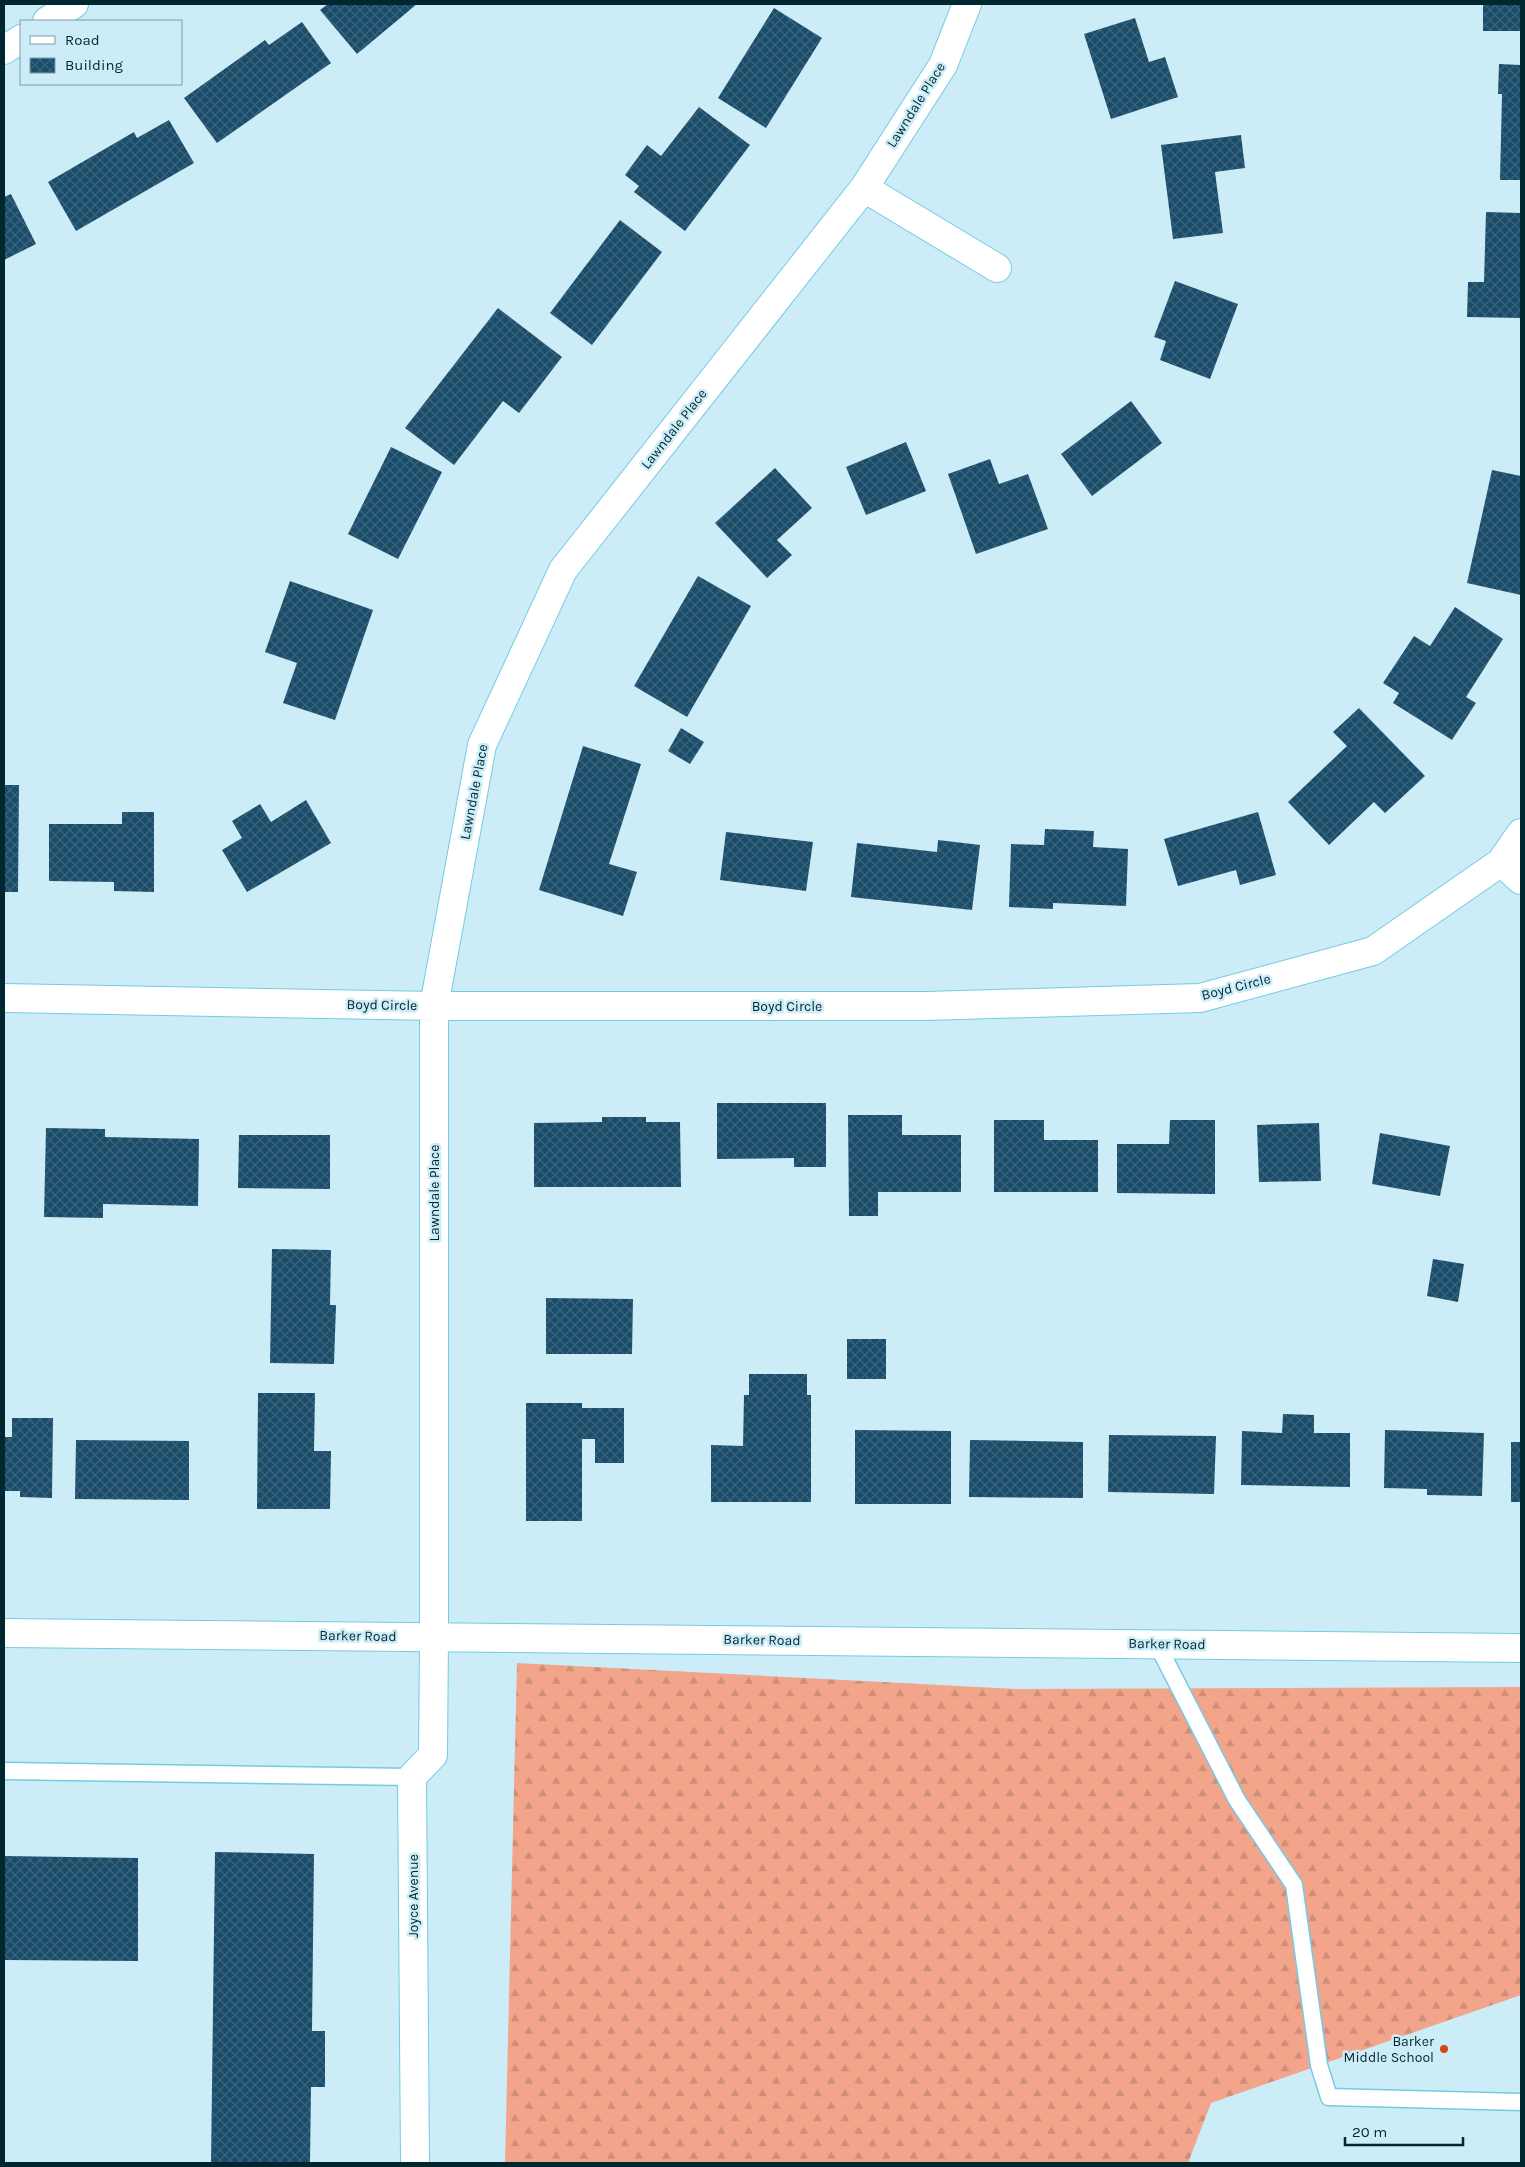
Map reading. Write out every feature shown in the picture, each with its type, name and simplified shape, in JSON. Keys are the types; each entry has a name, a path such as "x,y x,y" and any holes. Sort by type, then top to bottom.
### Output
{"street":[{"path":"49,20 74,4"},
{"name":"Lawndale Place","path":"434,1637 434,1006 482,745 563,570 864,188 943,65 967,4"},
{"path":"4,50 20,40"},
{"path":"864,188 997,268"},
{"name":"Boyd Circle","path":"4,998 434,1006 927,1006 1200,998 1372,951 1501,862 1521,833"},
{"path":"1501,862 1521,880"},
{"name":"Barker Road","path":"4,1633 1521,1648"},
{"path":"412,1777 432,1754 434,1637"},
{"name":"Joyce Avenue","path":"412,1777 415,2163"}],"lane":[{"path":"1157,1644 1237,1800 1294,1885 1319,2066 1329,2097 1521,2102"},
{"path":"4,1771 412,1777"}],"green space":[{"path":"517,1663 1017,1689 1521,1687 1521,1995 1211,2103 1188,2163 505,2163"}],"building":[{"path":"328,4 417,4 357,54 320,10"},
{"path":"1483,4 1521,4 1521,31 1483,31"},
{"path":"774,8 822,38 766,128 718,98"},
{"path":"1135,18 1149,62 1165,57 1178,97 1111,119 1084,34"},
{"path":"302,22 331,63 217,143 184,98 265,40 269,45"},
{"path":"1499,64 1521,65 1521,180 1500,180 1502,94 1498,94"},
{"path":"699,107 750,145 685,231 634,192 639,186 625,175 647,145 661,156"},
{"path":"169,120 194,163 76,231 48,182 134,132 137,138"},
{"path":"1241,135 1245,168 1215,172 1223,233 1173,239 1161,145"},
{"path":"11,194 36,244 4,260 4,197"},
{"path":"1486,212 1521,213 1521,318 1467,317 1468,282 1484,282"},
{"path":"620,220 662,252 592,345 550,313"},
{"path":"1175,281 1238,304 1210,379 1160,360 1166,341 1154,337"},
{"path":"498,308 562,357 519,413 503,401 454,465 405,428"},
{"path":"1131,401 1162,443 1092,496 1061,454"},
{"path":"906,442 926,491 866,515 846,467"},
{"path":"391,447 442,472 398,559 348,534"},
{"path":"990,459 999,484 1028,474 1048,529 976,554 948,474"},
{"path":"775,468 812,508 777,540 792,555 767,578 715,523"},
{"path":"1492,470 1521,476 1521,595 1467,583"},
{"path":"698,576 751,606 687,717 634,686"},
{"path":"290,581 373,610 335,720 283,703 297,663 265,652"},
{"path":"1455,607 1503,639 1466,697 1476,703 1452,740 1393,703 1399,693 1383,683 1414,636 1430,646"},
{"path":"1359,708 1425,776 1385,813 1374,802 1329,845 1288,802 1347,746 1333,732"},
{"path":"681,728 704,742 690,764 668,751"},
{"path":"583,746 641,764 609,864 637,872 623,916 539,890"},
{"path":"4,785 19,785 18,892 4,892"},
{"path":"306,800 331,843 247,892 222,850 242,838 232,821 260,804 271,822"},
{"path":"122,812 154,812 154,892 114,891 114,882 49,881 49,824 122,824"},
{"path":"1258,812 1276,875 1240,885 1236,870 1178,886 1164,839"},
{"path":"1045,829 1094,831 1093,847 1128,849 1126,906 1053,903 1053,909 1009,907 1011,844 1044,845"},
{"path":"726,832 813,842 806,891 720,880"},
{"path":"938,840 980,845 972,910 851,897 857,843 937,852"},
{"path":"717,1103 826,1103 826,1167 794,1167 794,1158 717,1159"},
{"path":"848,1115 902,1115 902,1135 961,1135 961,1192 878,1192 878,1216 849,1216"},
{"path":"602,1117 646,1117 646,1122 680,1122 681,1187 534,1187 534,1123 602,1122"},
{"path":"994,1120 1044,1120 1044,1140 1098,1140 1098,1192 994,1192"},
{"path":"1170,1120 1215,1120 1215,1194 1117,1193 1117,1144 1169,1144"},
{"path":"1319,1123 1321,1181 1259,1182 1257,1125"},
{"path":"46,1128 105,1129 105,1137 199,1139 198,1206 103,1204 103,1218 44,1217"},
{"path":"1380,1133 1450,1146 1440,1196 1372,1184"},
{"path":"239,1135 330,1135 330,1189 238,1188"},
{"path":"272,1249 331,1250 330,1305 336,1305 334,1364 270,1363"},
{"path":"1433,1259 1464,1264 1458,1302 1427,1296"},
{"path":"546,1298 633,1299 632,1354 546,1354"},
{"path":"847,1339 886,1339 886,1379 847,1379"},
{"path":"749,1374 807,1374 807,1395 811,1395 811,1502 711,1502 711,1445 743,1446 744,1395 749,1395"},
{"path":"258,1393 315,1393 314,1451 331,1451 330,1509 257,1509"},
{"path":"526,1403 582,1403 582,1408 624,1408 624,1463 595,1463 595,1439 582,1439 582,1521 526,1521"},
{"path":"1283,1414 1314,1415 1314,1433 1350,1433 1350,1487 1241,1485 1242,1431 1282,1433"},
{"path":"12,1418 53,1418 52,1498 20,1497 20,1491 4,1491 4,1437 12,1437"},
{"path":"855,1430 951,1431 951,1504 855,1504"},
{"path":"1385,1430 1484,1433 1482,1496 1427,1495 1427,1489 1384,1488"},
{"path":"1109,1435 1216,1436 1214,1494 1108,1492"},
{"path":"76,1440 189,1441 189,1500 75,1499"},
{"path":"970,1440 1083,1442 1083,1498 969,1497"},
{"path":"1511,1442 1521,1442 1521,1502 1511,1502"},
{"path":"215,1852 314,1854 312,2031 325,2031 325,2087 311,2087 310,2163 211,2163"},
{"path":"4,1856 138,1858 138,1961 4,1960"}],"place":[{"name":"Barker Middle School","path":"1444,2049"}]}
